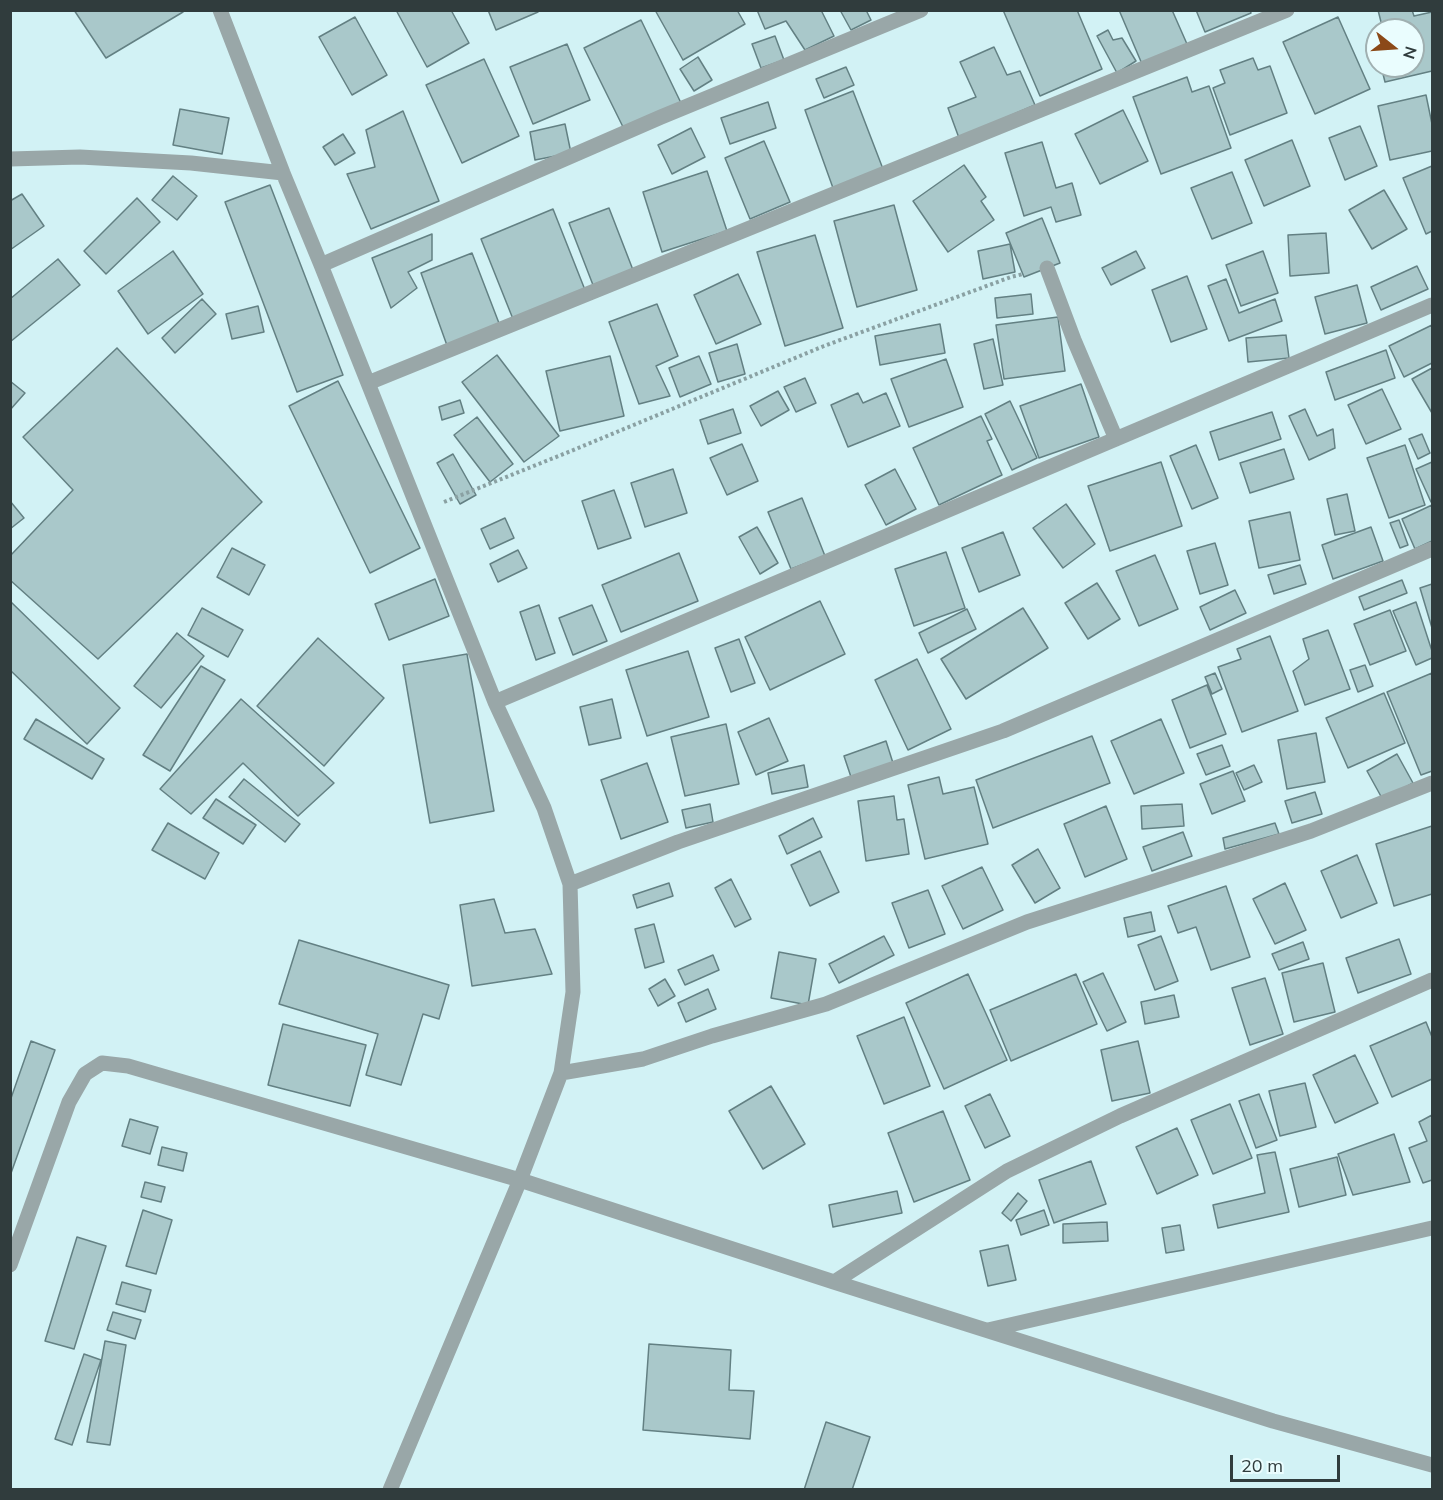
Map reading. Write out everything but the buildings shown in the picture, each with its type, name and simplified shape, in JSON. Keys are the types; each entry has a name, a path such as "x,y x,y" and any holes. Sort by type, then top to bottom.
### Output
{"street":[{"path":"220,10 495,702 544,808 570,884 573,993 561,1073 520,1180 390,1490"},
{"path":"321,265 650,122 921,10"},
{"path":"368,383 1287,10"},
{"path":"10,159 80,157 191,163 283,173"},
{"path":"1047,268 1074,340 1116,439"},
{"path":"495,702 1432,305"},
{"path":"570,884 678,842 1003,731 1432,549"},
{"path":"561,1073 644,1059 712,1035 826,1004 1027,922 1311,831 1432,783"},
{"path":"834,1282 1007,1171 1120,1116 1432,980"},
{"path":"10,1265 69,1102 85,1074 102,1063 128,1066 520,1180 834,1282 1274,1420 1432,1465"},
{"path":"988,1330 1432,1228"}],"path":[{"path":"419,512 824,346 1011,277 1047,268"}]}
